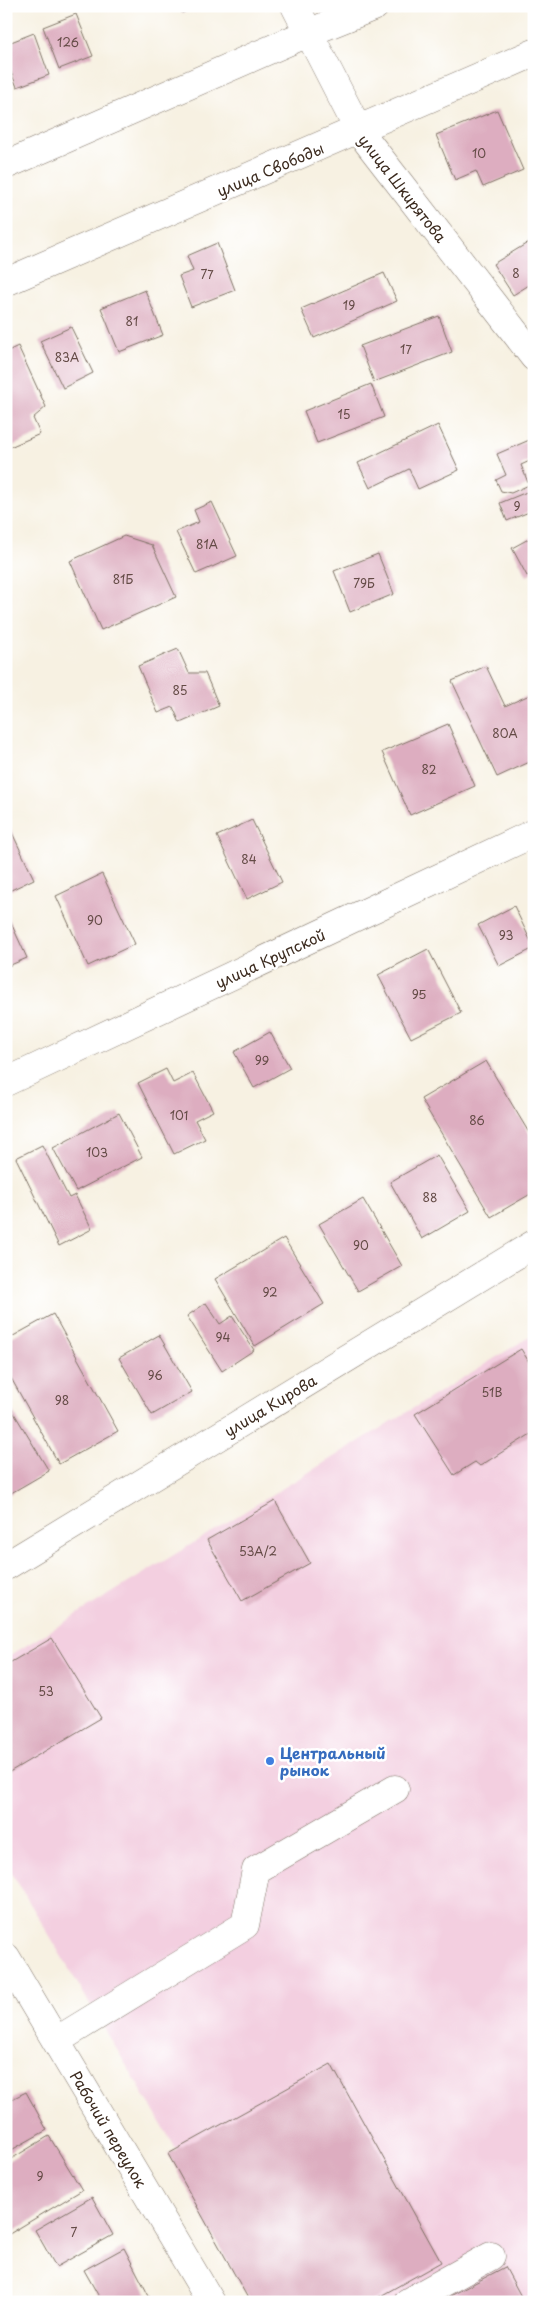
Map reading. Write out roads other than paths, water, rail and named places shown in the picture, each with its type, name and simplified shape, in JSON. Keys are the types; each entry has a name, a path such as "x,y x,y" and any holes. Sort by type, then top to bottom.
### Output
{"street":[{"name":"улица Шкирятова","path":"295,6 359,131 534,357"},
{"path":"6,166 375,6"},
{"name":"улица Свободы","path":"6,282 359,131 534,53"},
{"name":"улица Крупской","path":"6,1082 534,833"},
{"name":"улица Кирова","path":"6,1566 534,1244"},
{"path":"56,2041 245,1925 256,1870 395,1789"},
{"name":"Рабочий переулок","path":"6,1957 211,2302"},
{"path":"408,2302 491,2256"}],"place":[{"name":"Центральный рынок","path":"270,1761"}]}
